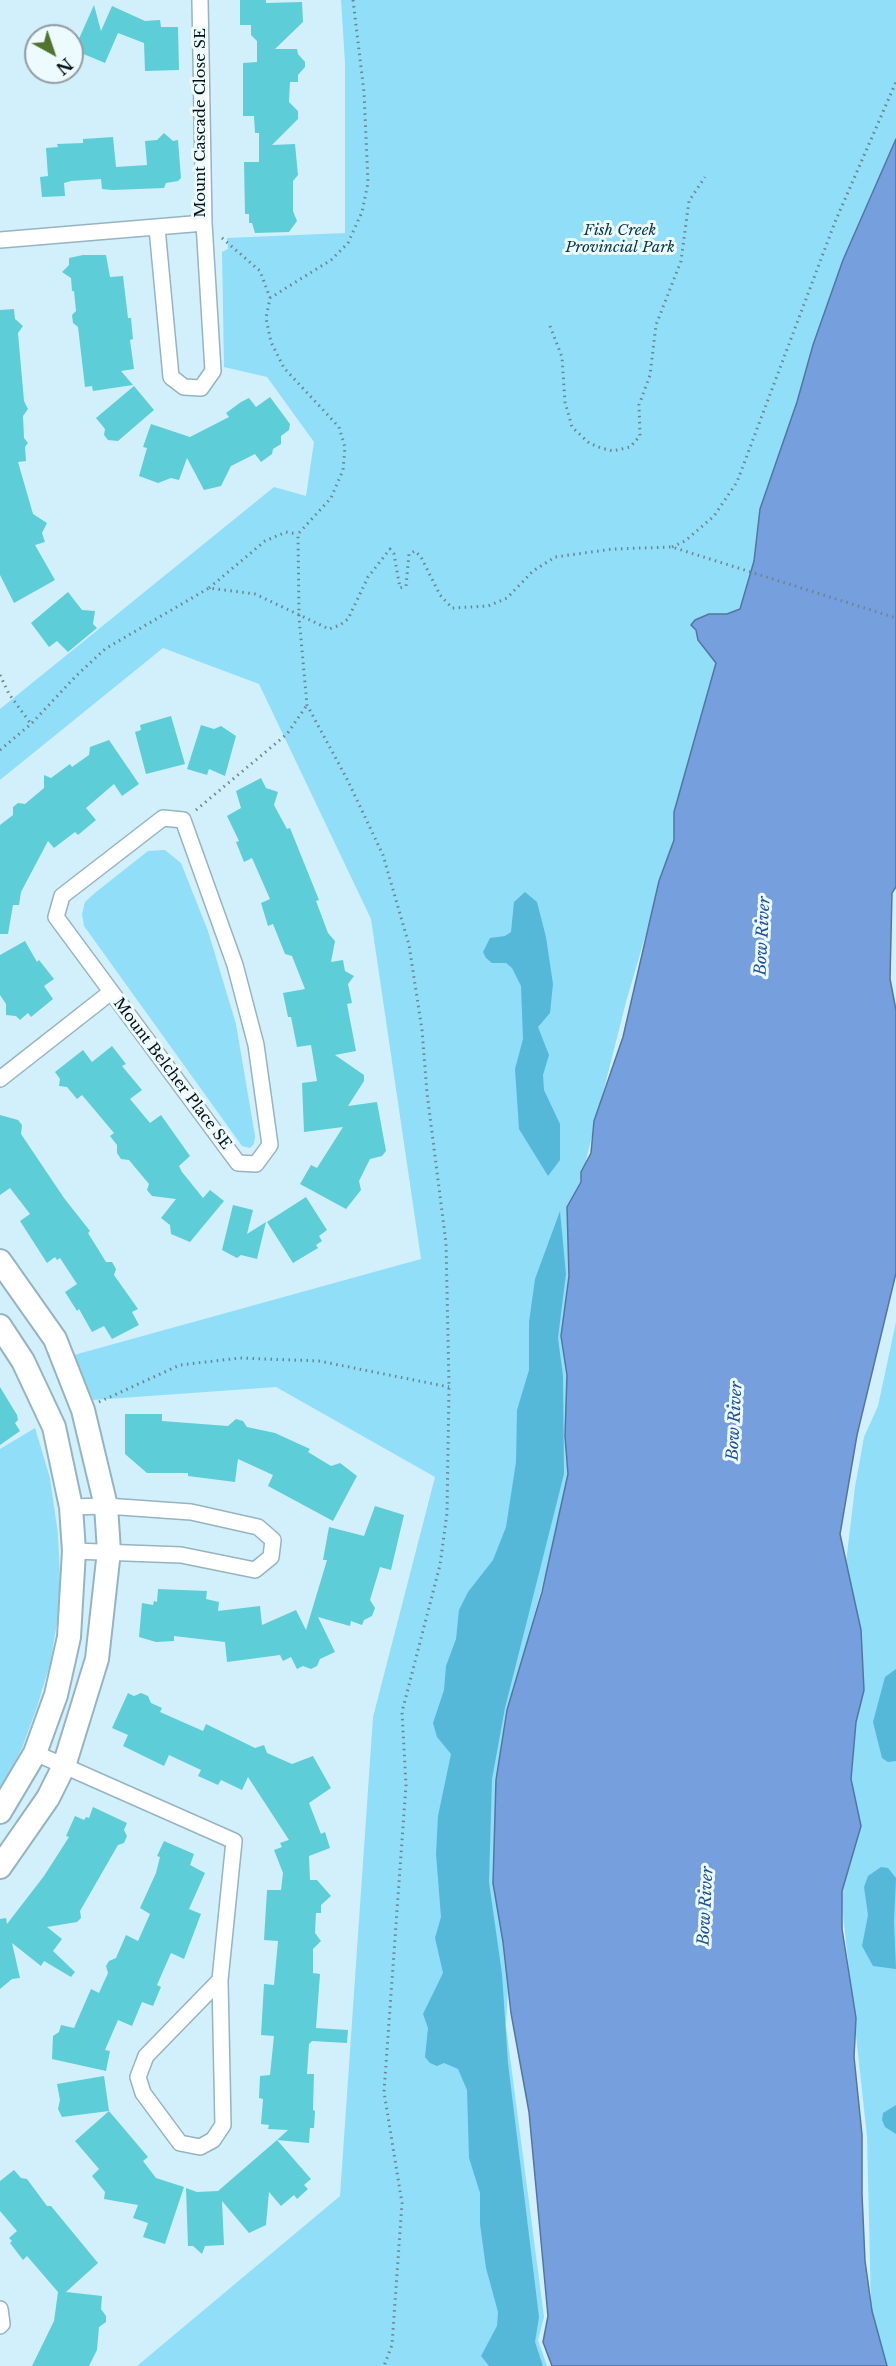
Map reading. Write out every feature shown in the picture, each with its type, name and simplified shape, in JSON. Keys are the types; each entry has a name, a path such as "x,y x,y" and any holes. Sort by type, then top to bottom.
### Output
{"street":[{"name":"Mount Cascade Close SE","path":"0,240 204,223 200,0"},
{"path":"157,228 171,377 184,387 201,388 213,371 204,223"},
{"name":"Mount Belcher Place SE","path":"163,818 183,820 235,965 256,1045 270,1145 256,1164 238,1162 56,917 62,896 163,818"},
{"name":"Mount Belcher Place SE","path":"0,1079 111,992"},
{"path":"0,1261 55,1339 83,1410 106,1506 109,1551 98,1659 64,1766 48,1798 0,1867"},
{"path":"0,1326 23,1361 54,1427 71,1507 74,1551 69,1637 56,1695 35,1753 0,1812"},
{"path":"71,1507 106,1506 191,1512 258,1527 273,1540 271,1557 255,1570 182,1555 74,1551"},
{"path":"35,1753 234,1841 220,1980 224,2125 213,2140 200,2147 180,2143 143,2093 138,2077 146,2056 220,1980"},
{"path":"0,2309 2,2324 0,2326"}],"path":[{"path":"270,298 331,260 348,243 362,212 368,172 364,92 353,0"},
{"path":"672,548 685,541 714,516 737,482 835,222 896,82"},
{"path":"550,326 562,357 565,402 572,427 589,443 601,448 623,450 630,447 640,436 639,405 650,375 653,339 661,308 676,279 681,261 689,201 705,177"},
{"path":"204,223 260,271 270,298 266,318 275,351 284,368 339,427 345,447 343,470 331,498 298,534 300,617 307,705 347,778 383,855 409,945 422,1030 427,1093 446,1243 449,1387 447,1513 440,1565 402,1712 406,1785 384,2092 402,2203 392,2345 384,2366"},
{"path":"0,750 31,723 105,648 209,588 266,541 286,532 298,534"},
{"path":"209,588 255,594 279,603 300,617 329,628 340,626 348,619 368,578 390,549 394,554 400,588 406,586 409,555 415,550 421,556 440,595 452,608 467,608 488,606 507,598 533,571 555,557 613,549 672,548 896,618"},
{"path":"0,675 9,694 31,723"},
{"path":"183,820 287,734 307,705"},
{"path":"83,1410 180,1365 240,1358 319,1360 449,1387"}],"green space":[{"name":"Fish Creek Provincial Park","path":"341,0 896,0 896,234 701,745 626,1002 585,1164 574,1246 569,1486 526,1646 506,2026 544,2317 538,2340 547,2366 137,2366 340,2196 373,1717 435,1477 276,1387 93,1400 74,1355 421,1259 371,919 259,684 163,648 0,780 0,709 274,487 306,496 314,442 267,377 224,367 222,252 228,249 227,238 345,233 345,63"},
{"path":"165,850 181,863 208,931 236,1024 255,1136 254,1144 250,1148 242,1146 84,926 82,914 85,902 148,851"},
{"path":"896,1322 896,2366 887,2366 871,2306 867,2137 840,1887 845,1571 855,1487 864,1437 878,1406"},
{"path":"35,1428 50,1478 58,1534 60,1578 58,1617 50,1664 37,1707 22,1748 0,1790 0,1449"}],"shaded area":[{"path":"525,892 537,902 546,937 553,984 550,1013 538,1027 549,1055 543,1075 544,1090 560,1124 560,1160 548,1176 519,1129 515,1069 523,1039 521,986 512,968 506,963 492,963 483,952 490,938 505,936 511,932 514,902"},
{"path":"560,1211 566,1274 558,1338 563,1376 564,1474 505,1708 492,1779 489,1882 502,1974 508,2063 539,2317 535,2342 543,2366 489,2366 481,2356 497,2326 498,2312 486,2268 480,2224 480,2193 469,2158 467,2090 458,2069 444,2063 437,2066 425,2057 428,2028 423,2014 443,1973 435,1938 441,1917 436,1854 438,1816 451,1754 437,1737 433,1723 444,1690 446,1666 456,1639 459,1610 468,1592 493,1560 506,1527 516,1462 517,1410 529,1370 529,1322 535,1279"},
{"path":"896,1669 896,1761 888,1762 882,1758 873,1722 885,1677"},
{"path":"881,1867 888,1868 896,1878 894,1922 896,1969 873,1966 862,1946 868,1915 864,1887 868,1876"},
{"path":"896,2105 896,2134 885,2127 882,2120 883,2113"}],"water":[{"name":"Bow River","path":"896,139 896,887 892,893 890,979 896,1010 896,1273 857,1435 840,1534 861,1630 864,1690 856,1722 851,1779 861,1826 842,1891 842,1929 856,2018 854,2057 862,2135 865,2261 872,2311 887,2366 552,2366 543,2342 548,2316 529,2112 511,2013 503,1942 493,1883 496,1780 507,1710 542,1592 568,1474 565,1436 567,1375 561,1336 569,1276 567,1207 581,1182 581,1172 591,1153 594,1121 623,1037 659,881 674,840 674,812 716,663 698,640 696,630 691,625 695,620 709,614 727,614 740,609 754,561 760,509 797,402 813,345 843,260"}],"building":[{"path":"240,0 266,0 266,3 302,2 303,22 275,49 297,49 305,62 305,67 298,75 298,82 290,82 289,102 298,111 298,119 272,145 295,144 298,175 293,181 293,211 297,221 289,232 255,233 252,223 249,223 249,214 245,214 244,162 259,162 259,133 255,133 254,116 243,116 243,63 257,62 257,41 251,35 251,25 240,25"},
{"path":"94,5 101,31 112,6 145,21 160,20 161,27 178,27 179,70 145,71 144,43 118,33 105,63 84,54 84,28"},
{"path":"164,133 173,141 178,140 181,178 178,181 166,183 164,188 112,190 102,189 101,179 71,181 64,183 65,196 42,197 40,177 48,176 46,148 58,147 57,144 83,143 83,139 113,137 116,167 147,165 145,141 157,140"},
{"path":"83,255 106,255 110,277 123,276 128,318 131,318 133,339 130,340 134,369 121,371 133,385 93,391 92,386 85,387 78,327 73,323 72,315 76,311 74,291 72,291 71,278 62,272 69,265 69,258"},
{"path":"14,309 15,319 23,326 18,333 24,401 28,409 23,416 24,438 28,443 25,447 26,461 18,462 33,514 47,523 42,533 45,542 35,545 55,580 14,603 0,575 0,310"},
{"path":"134,386 154,410 118,441 108,440 104,435 105,429 96,418"},
{"path":"270,397 290,424 289,430 281,436 281,444 261,462 255,454 231,466 221,486 204,490 187,458 179,480 171,478 158,483 139,476 147,448 143,447 151,424 190,437 229,417 226,413 249,398 256,407"},
{"path":"68,592 82,610 95,611 93,624 97,628 68,652 57,641 49,647 31,623"},
{"path":"171,716 185,764 146,774 135,732 141,730 140,725"},
{"path":"201,725 214,729 221,726 236,736 225,776 209,769 207,775 187,769"},
{"path":"109,740 139,784 122,796 114,784 86,808 96,820 78,835 75,832 54,848 48,841 21,892 19,905 13,905 8,934 0,934 0,825 13,815 13,807 18,803 25,804 44,788 44,775 51,778 70,764 72,767 89,755 90,747"},
{"path":"261,778 266,788 278,792 274,805 287,829 290,828 319,900 316,901 328,933 335,941 331,962 343,960 345,971 354,976 348,984 352,1003 347,1004 356,1051 335,1055 364,1075 364,1081 348,1106 377,1102 386,1151 382,1156 370,1159 359,1181 361,1190 346,1209 300,1184 311,1165 317,1168 343,1127 304,1132 302,1083 317,1081 311,1045 297,1047 283,993 305,989 292,956 285,954 273,924 268,926 261,903 270,899 252,858 244,862 236,842 239,841 227,816 241,808 236,791"},
{"path":"25,941 37,962 39,960 54,979 44,986 53,999 31,1017 28,1013 20,1020 16,1016 6,1015 6,1004 0,995 0,955"},
{"path":"112,1046 126,1064 122,1066 142,1090 130,1099 150,1123 161,1115 190,1156 179,1166 182,1172 203,1198 210,1190 224,1201 190,1242 171,1234 170,1225 161,1218 176,1199 152,1196 147,1190 149,1184 129,1160 121,1159 117,1153 117,1145 110,1136 114,1133 82,1095 77,1099 67,1087 59,1086 60,1079 55,1072 83,1050 92,1062"},
{"path":"0,1115 18,1120 22,1125 21,1134 64,1198 90,1231 88,1233 106,1262 112,1262 116,1269 114,1275 138,1309 132,1312 139,1325 112,1339 104,1326 92,1332 79,1309 77,1311 65,1292 77,1284 60,1258 57,1260 55,1257 47,1263 20,1221 30,1214 10,1188 0,1195"},
{"path":"306,1197 327,1230 319,1236 322,1241 316,1245 318,1248 293,1263 267,1222"},
{"path":"233,1205 253,1210 247,1234 266,1222 257,1259 241,1255 237,1258 222,1250"},
{"path":"0,1387 17,1415 18,1420 15,1423 20,1431 0,1445"},
{"path":"125,1414 162,1414 162,1421 228,1426 236,1419 243,1421 247,1427 275,1433 310,1449 308,1452 331,1466 340,1463 357,1476 333,1521 268,1486 273,1475 238,1459 235,1482 188,1476 188,1473 147,1473 125,1454"},
{"path":"375,1506 404,1515 391,1570 380,1567 370,1600 375,1608 372,1616 364,1620 362,1625 351,1621 350,1626 318,1617 335,1652 320,1659 317,1666 311,1669 303,1666 297,1669 291,1657 283,1661 280,1655 227,1662 225,1642 174,1636 174,1641 156,1642 139,1637 142,1603 153,1605 154,1601 157,1602 158,1589 207,1591 206,1599 219,1602 218,1611 260,1606 262,1625 296,1610 306,1630 327,1560 323,1560 329,1527 364,1536"},
{"path":"128,1693 134,1696 141,1693 148,1696 151,1703 162,1708 160,1712 203,1731 206,1724 255,1748 264,1745 267,1753 292,1764 313,1756 331,1788 309,1803 321,1834 325,1832 330,1848 309,1856 310,1880 317,1880 331,1896 321,1905 321,1913 316,1913 315,1933 321,1941 313,1949 313,1973 320,1974 316,2028 348,2030 347,2043 312,2041 309,2044 307,2074 314,2074 313,2110 315,2111 314,2128 310,2128 309,2143 277,2140 288,2130 268,2129 269,2125 261,2124 263,2099 259,2098 260,2076 270,2075 274,2036 261,2035 264,1984 274,1985 278,1941 264,1940 267,1890 281,1890 283,1873 274,1850 282,1847 280,1843 289,1840 248,1777 242,1790 221,1780 218,1785 198,1776 201,1770 169,1755 164,1766 123,1746 128,1735 112,1728"},
{"path":"93,1807 127,1823 124,1830 127,1836 124,1843 118,1845 80,1911 81,1918 77,1922 47,1927 62,1939 53,1951 75,1972 71,1977 44,1961 41,1966 12,1943 20,1978 12,1979 0,1989 0,1919 6,1918 7,1924 44,1876 69,1837 66,1836 75,1816 84,1820 86,1817 89,1818"},
{"path":"164,1841 194,1854 190,1865 205,1873 189,1909 201,1914 184,1959 171,1953 157,1985 161,1987 153,2006 142,2002 132,2026 118,2020 105,2050 110,2051 106,2071 52,2059 53,2036 59,2032 61,2025 74,2028 91,1989 99,1993 108,1973 106,1966 109,1961 116,1958 126,1935 138,1941 150,1914 140,1908 156,1873 160,1857 157,1856"},
{"path":"104,2076 109,2111 62,2117 58,2109 60,2100 57,2084"},
{"path":"109,2111 148,2157 143,2161 156,2178 184,2187 165,2244 143,2237 148,2223 133,2218 138,2205 104,2199 105,2192 92,2176 99,2169 75,2141"},
{"path":"277,2140 311,2179 304,2185 308,2189 297,2199 294,2195 281,2206 269,2192 266,2225 249,2233 222,2201 224,2245 205,2246 202,2254 193,2246 188,2246 186,2188 197,2192 218,2191"},
{"path":"14,2170 21,2178 27,2179 47,2206 51,2206 98,2263 66,2292 102,2296 101,2309 106,2316 106,2322 99,2327 97,2350 89,2366 32,2366 54,2321 58,2292 27,2256 23,2260 10,2243 12,2241 9,2238 17,2231 0,2211 0,2181"}]}
